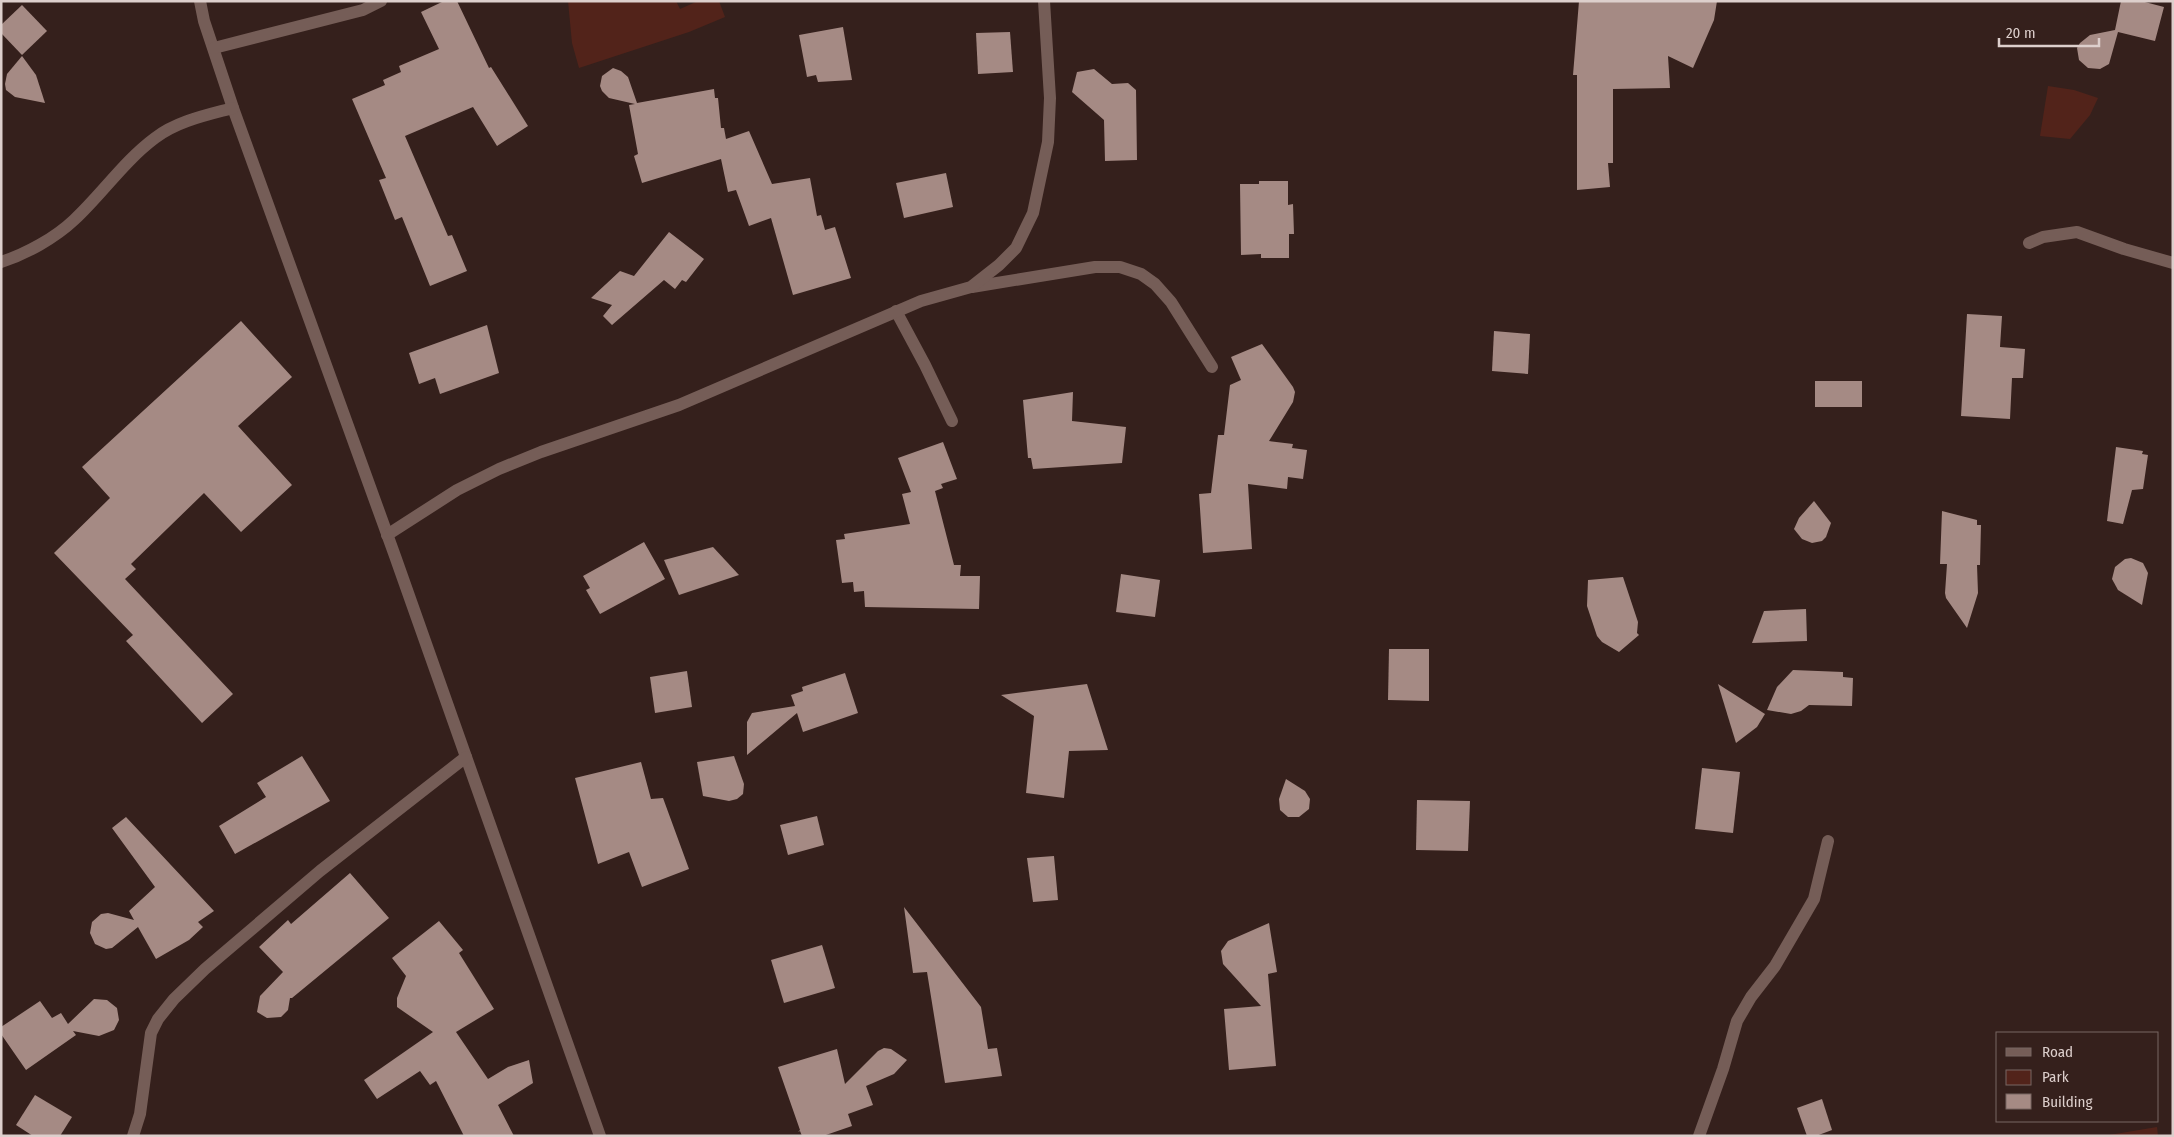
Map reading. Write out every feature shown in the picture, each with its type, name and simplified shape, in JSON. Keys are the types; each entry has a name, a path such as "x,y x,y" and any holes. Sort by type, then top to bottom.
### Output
{"street":[{"path":"200,1 204,21 233,108 387,534 598,1135"},
{"path":"214,48 364,10 381,1"},
{"path":"971,287 999,265 1016,248 1033,213 1048,142 1050,98 1044,1"},
{"path":"1,262 35,246 73,221 138,151 156,137 181,123 233,108"},
{"path":"2029,243 2043,237 2077,232 2124,249 2173,263"},
{"path":"387,534 457,490 499,469 541,452 679,405 896,311 921,301 971,287 1095,267 1120,267 1141,274 1155,284 1171,302 1212,367"},
{"path":"896,311 952,421"},
{"path":"133,1136 140,1114 152,1033 158,1019 174,999 205,969 313,877 466,757"},
{"path":"1699,1136 1737,1021 1751,997 1775,966 1814,899 1828,841"}],"green space":[{"path":"568,1 676,1 680,9 698,1 719,1 725,17 689,32 579,68 572,43"},
{"path":"2048,86 2074,90 2098,98 2090,115 2070,139 2040,136"},
{"path":"2157,1127 2158,1136 2103,1136"}],"building":[{"path":"444,1 457,1 489,68 491,67 528,126 497,146 473,107 405,136 448,236 452,235 467,271 430,286 402,217 395,220 379,180 386,178 352,99 385,85 383,80 401,72 399,66 439,49 421,12"},
{"path":"1579,1 1717,1 1714,20 1693,68 1668,56 1670,88 1613,89 1613,163 1608,163 1610,187 1577,190 1577,75 1573,75"},
{"path":"2121,1 2141,1 2164,7 2155,41 2118,32 2109,64 2100,69 2088,68 2079,60 2077,48 2090,35 2115,30"},
{"path":"22,5 47,31 22,55 1,33 1,25"},
{"path":"843,27 852,80 818,82 816,75 807,77 799,35"},
{"path":"1010,32 1013,72 978,74 976,33"},
{"path":"22,56 36,75 45,103 15,97 6,90 7,74"},
{"path":"613,68 621,71 628,77 637,103 714,89 715,98 718,98 721,128 724,128 726,139 749,131 772,184 810,178 817,216 821,215 825,230 835,227 851,278 793,295 771,218 749,226 736,190 728,192 721,159 642,183 634,156 638,154 629,105 635,104 609,98 600,86 602,76"},
{"path":"1094,69 1112,84 1128,83 1136,90 1137,160 1105,161 1104,120 1072,92 1077,72"},
{"path":"946,173 953,207 904,218 896,183"},
{"path":"1259,181 1288,181 1288,205 1293,204 1294,234 1289,234 1289,258 1261,258 1261,254 1241,255 1240,184 1259,184"},
{"path":"669,232 704,259 686,282 682,280 675,289 664,280 612,325 603,316 612,305 591,298 620,271 634,276"},
{"path":"1967,314 2002,316 2000,347 2025,349 2023,378 2012,378 2010,419 1961,416"},
{"path":"241,321 292,377 238,426 292,485 241,532 204,493 131,564 136,569 125,579 233,694 202,723 126,641 133,635 54,553 110,498 82,467"},
{"path":"487,325 499,373 440,394 435,378 419,384 409,353"},
{"path":"1494,331 1530,334 1528,374 1492,371"},
{"path":"1262,344 1295,392 1293,402 1269,441 1293,444 1292,448 1307,450 1303,479 1288,477 1287,489 1248,484 1252,549 1203,553 1199,494 1211,493 1218,435 1224,435 1230,385 1241,380 1231,357"},
{"path":"1815,381 1862,381 1862,407 1815,407"},
{"path":"1073,392 1072,421 1126,427 1122,463 1033,469 1031,458 1028,458 1023,400"},
{"path":"943,442 957,479 941,484 943,488 935,491 954,565 961,565 960,576 980,576 979,609 865,607 864,591 854,592 853,582 842,583 836,540 845,539 844,534 910,524 902,494 911,492 898,458"},
{"path":"2116,447 2143,451 2142,454 2148,455 2143,489 2132,490 2123,524 2107,521"},
{"path":"1814,501 1831,523 1826,537 1822,541 1812,543 1802,539 1794,529 1799,518"},
{"path":"1942,511 1977,520 1977,525 1981,525 1980,565 1977,565 1978,593 1967,628 1946,598 1947,564 1940,564"},
{"path":"644,542 665,579 600,614 586,590 590,588 583,576"},
{"path":"713,547 739,575 679,595 664,560"},
{"path":"2131,558 2143,563 2148,573 2142,605 2118,590 2112,579 2115,567 2125,559"},
{"path":"1121,574 1160,580 1155,617 1116,612"},
{"path":"1623,577 1638,622 1637,633 1639,635 1619,652 1602,642 1597,636 1587,606 1588,580"},
{"path":"1806,609 1807,641 1752,643 1764,611"},
{"path":"1389,649 1429,649 1429,701 1388,700"},
{"path":"1793,670 1843,672 1843,677 1853,678 1852,706 1809,705 1801,711 1791,714 1767,710 1777,687"},
{"path":"687,671 692,707 655,713 650,677"},
{"path":"845,673 858,713 803,732 797,713 747,755 747,722 752,713 795,706 791,695 803,691 802,687"},
{"path":"1087,684 1108,750 1069,751 1064,798 1026,793 1034,716 1001,695"},
{"path":"1718,684 1765,714 1757,727 1736,743"},
{"path":"302,756 330,801 235,854 219,826 266,797 257,783"},
{"path":"734,756 744,784 743,794 737,799 729,801 703,796 697,762"},
{"path":"641,762 651,799 663,798 689,869 642,887 629,852 598,864 575,778"},
{"path":"1702,768 1740,772 1733,833 1695,829"},
{"path":"1286,779 1305,791 1310,799 1309,809 1299,817 1288,817 1280,810 1279,799"},
{"path":"1417,800 1470,801 1468,851 1416,850"},
{"path":"817,816 824,845 788,855 780,825"},
{"path":"126,817 214,911 198,922 203,927 189,940 156,959 138,927 112,948 106,949 95,944 90,933 92,922 101,914 108,913 134,920 129,911 155,887 112,828"},
{"path":"1054,856 1058,900 1033,902 1027,858"},
{"path":"350,873 389,918 290,998 288,1010 281,1017 267,1018 257,1012 260,996 283,972 259,947 288,920 291,924"},
{"path":"904,907 981,1007 988,1049 997,1048 1002,1076 945,1083 927,972 913,973"},
{"path":"439,921 463,950 459,953 494,1009 456,1032 488,1079 508,1067 529,1060 533,1083 498,1105 514,1136 464,1136 436,1081 430,1085 420,1071 377,1099 364,1080 433,1032 397,1007 397,998 406,976 392,958"},
{"path":"1269,923 1277,972 1268,974 1276,1066 1229,1070 1224,1009 1261,1006 1223,964 1221,951 1228,941"},
{"path":"822,945 835,988 784,1003 771,960"},
{"path":"94,999 107,1000 117,1008 119,1020 114,1030 99,1036 73,1031 76,1035 26,1070 1,1034 1,1027 40,1001 52,1018 61,1013 68,1024"},
{"path":"884,1048 891,1049 907,1060 894,1074 866,1086 873,1105 848,1114 852,1126 823,1136 802,1136 800,1131 798,1132 800,1130 778,1067 837,1049 845,1084 878,1051"},
{"path":"35,1095 72,1117 60,1136 33,1136 16,1125"},
{"path":"1822,1099 1832,1130 1816,1136 1807,1136 1797,1108"}]}
